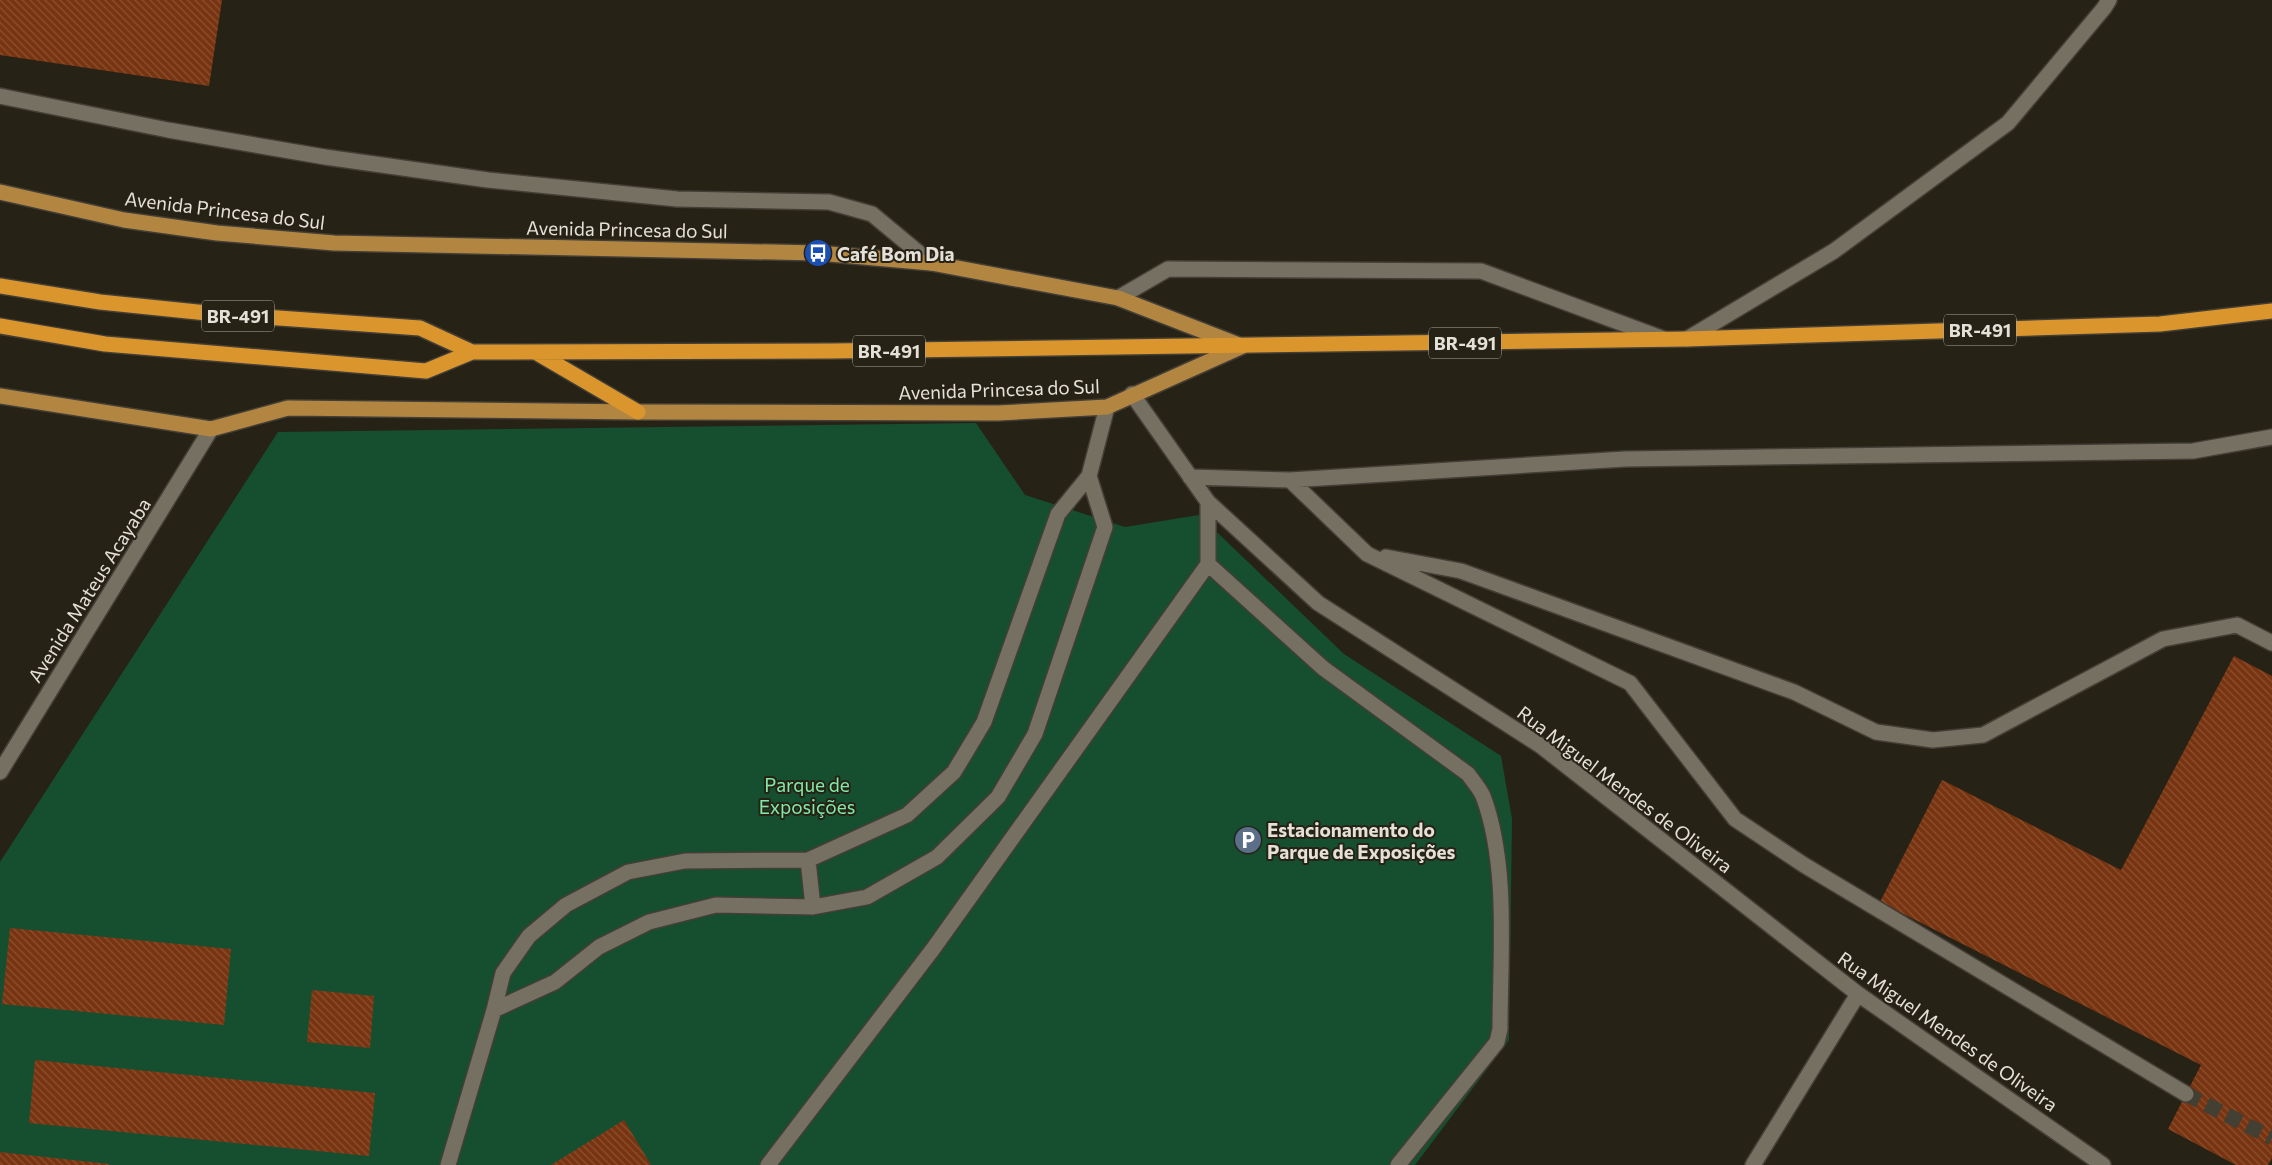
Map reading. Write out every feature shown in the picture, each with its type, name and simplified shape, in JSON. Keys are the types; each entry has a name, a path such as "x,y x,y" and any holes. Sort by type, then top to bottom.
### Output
{"highway":[{"name":"BR-491","path":"0,286 100,302 207,313 420,328 472,352"},
{"name":"BR-491","path":"0,326 115,345 426,371 472,352 831,352 1687,339 2160,324 2272,311"},
{"path":"536,352 638,412"}],"main road":[{"name":"Avenida Princesa do Sul","path":"0,192 124,220 217,233 334,243 818,253 931,262 1118,298 1243,346"},
{"name":"Avenida Princesa do Sul","path":"0,396 211,430 288,408 638,412 998,413 1107,407 1132,394 1243,346"}],"street":[{"path":"1687,339 1834,251 2008,123 2109,0"},
{"path":"0,96 188,134 325,157 488,180 677,199 830,202 872,214 931,262"},
{"path":"1118,298 1168,269 1481,271 1665,339"},
{"name":"Rua Miguel Mendes de Oliveira","path":"1132,394 1208,502 1318,603 1541,746 1858,994 2103,1165"},
{"path":"448,1165 494,1010 503,973 530,936 566,905 628,872 685,861 808,860 907,815 954,772 984,722 1058,514 1089,476 1107,407"},
{"name":"Avenida Mateus Acayaba","path":"0,772 211,430"},
{"path":"1190,477 1290,480 1625,459 2192,451 2272,437"},
{"path":"494,1010 555,982 599,947 650,922 716,905 812,907 867,897 937,857 998,797 1035,734 1105,527 1089,476"},
{"path":"1290,480 1367,554 1630,683 1735,819 1812,870 2186,1094"},
{"path":"768,1165 933,949 1208,564 1208,502"},
{"path":"1367,554 1461,571 1794,692 1876,732 1933,740 1983,735 2163,638 2237,625 2272,644"},
{"path":"1208,564 1322,668 1468,774 1483,795 1493,834 1501,893 1500,1028 1497,1042 1489,1055 1398,1165"},
{"path":"808,860 812,907"},
{"path":"1753,1165 1858,994"}],"green space":[{"name":"Parque de Exposições","path":"976,423 1025,495 1125,527 1199,515 1344,654 1501,756 1512,819 1509,1040 1415,1165 0,1165 0,862 278,432"}],"building":[{"path":"0,0 222,0 209,86 0,55"},
{"path":"2234,656 2272,676 2272,1158 2268,1165 2236,1165 2168,1129 2201,1065 1880,902 1942,780 2121,870"},
{"path":"10,928 231,949 224,1025 2,1004"},
{"path":"312,990 374,996 370,1048 307,1042"},
{"path":"35,1060 375,1093 369,1156 29,1123"},
{"path":"624,1120 651,1165 551,1165"},
{"path":"0,1152 109,1164 109,1165 0,1165"}],"tunnel":[{"path":"2186,1094 2272,1138"}],"place":[{"name":"Café Bom Dia","path":"818,253"},
{"name":"Estacionamento do Parque de Exposições","path":"1248,840"}]}
